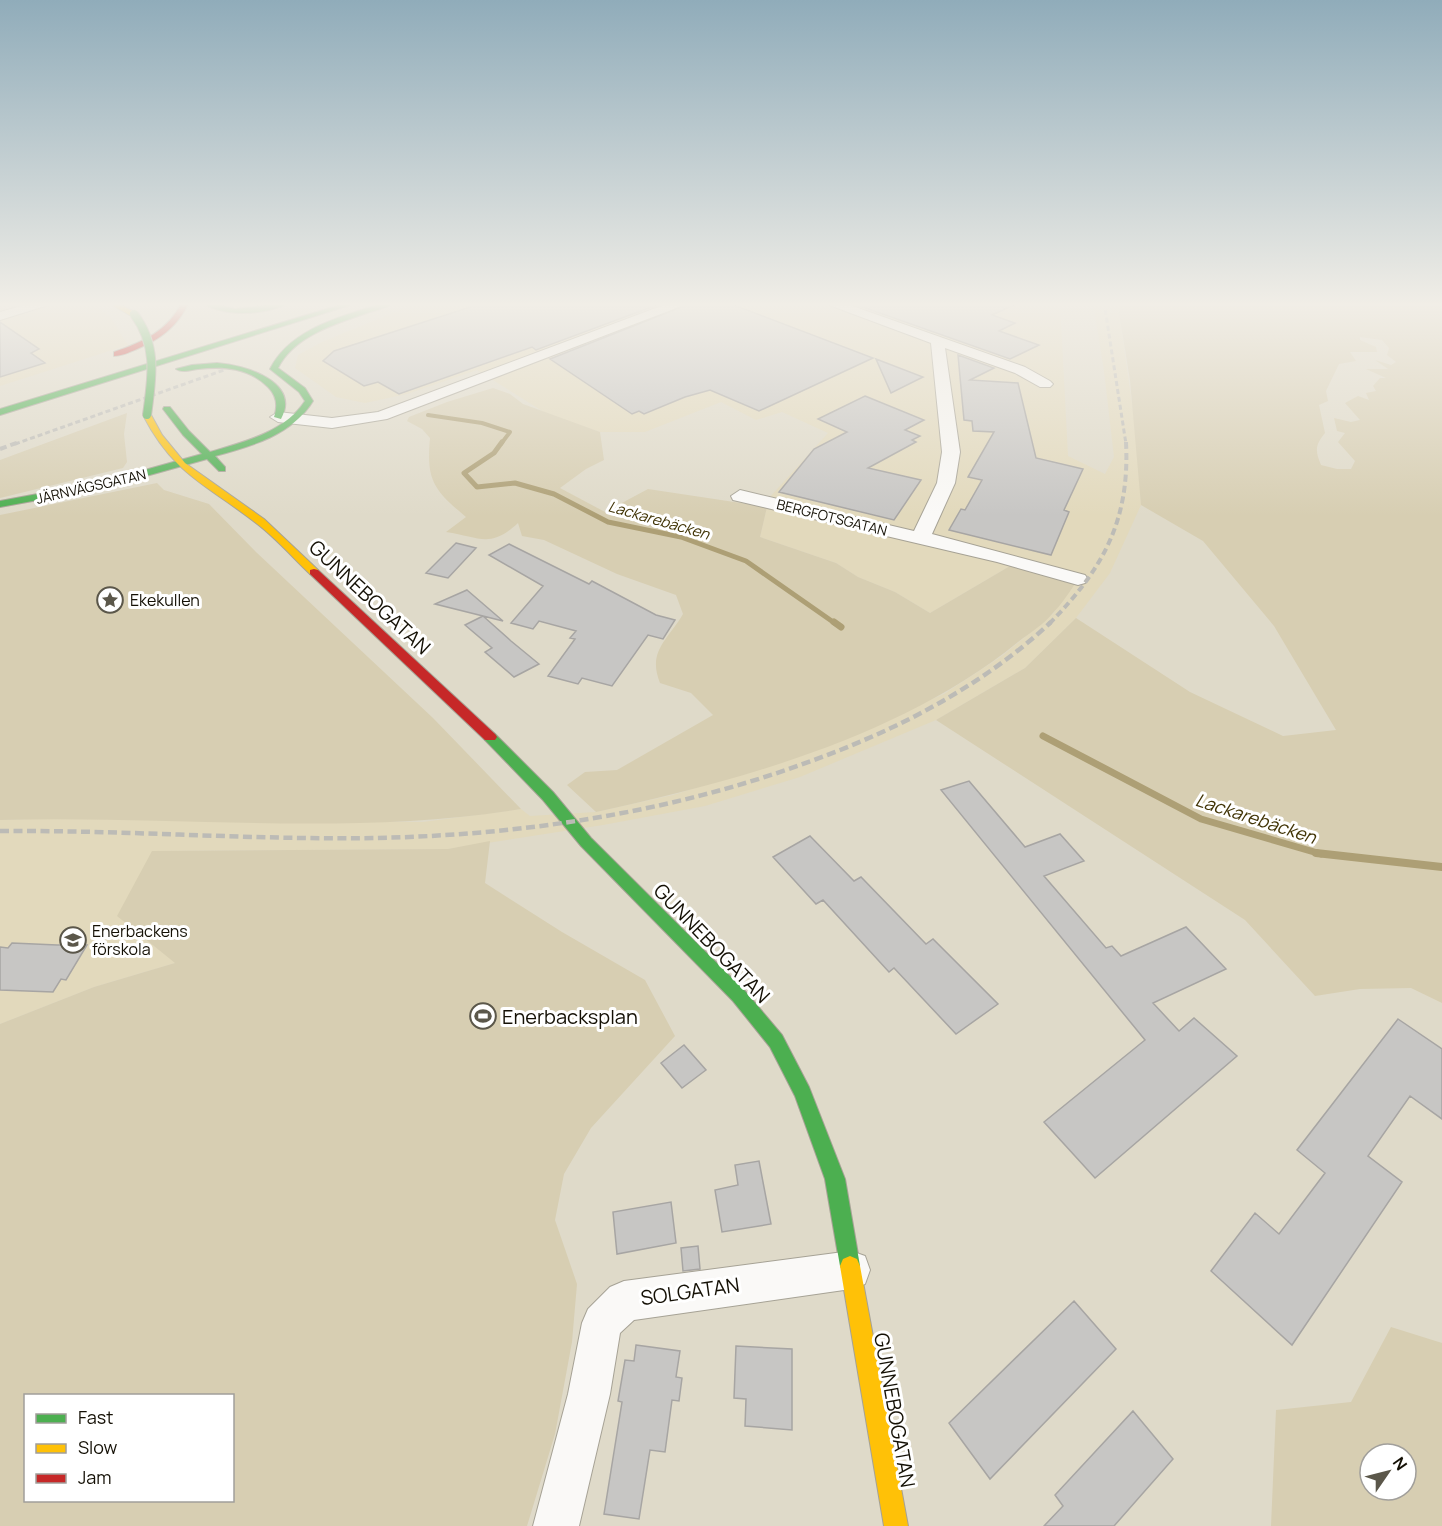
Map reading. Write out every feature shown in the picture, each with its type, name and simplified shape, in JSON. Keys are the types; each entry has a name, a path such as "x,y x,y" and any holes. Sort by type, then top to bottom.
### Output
{"main road":[{"path":"0,400 89,373"},
{"path":"0,412 126,373"},
{"name":"GUNNEBOGATAN","path":"153,373 147,415 153,431 176,461 228,501 260,521 486,733 548,796 586,842 758,1018 776,1041 790,1067 828,1155 896,1526"},
{"path":"0,423 163,373"},
{"path":"255,373 270,384 282,401 281,423"},
{"path":"247,428 281,423 309,401 302,390 280,373"},
{"path":"153,387 186,433 234,480"},
{"name":"JÄRNVÄGSGATAN","path":"1,505 176,461 281,423"},
{"path":"186,433 206,434"},
{"name":"GUNNEBOGATAN","path":"247,494 260,521"}],"street":[{"path":"281,423 367,415 481,373"},
{"path":"281,423 366,420 391,413 495,373"},
{"path":"923,538 922,534 946,483 951,452 941,373"},
{"path":"1026,373 1045,384"},
{"path":"309,401 326,408 346,410 405,400"},
{"path":"281,423 332,423"},
{"name":"BERGFOTSGATAN","path":"740,496 923,538 1078,579"},
{"name":"SOLGATAN","path":"556,1526 590,1394 602,1323 624,1301 850,1270"}],"shaded area":[{"path":"0,373 40,373 0,386"},
{"path":"302,373 468,373 407,394 365,403 336,397"},
{"path":"482,373 1064,373 1068,456 1105,474 1114,457 1104,373 1128,373 1136,431 1141,505 1110,573 1076,618 1025,668 936,720 800,777 705,806 603,825 448,849 153,851 148,860 175,963 94,987 0,1024 0,820 62,818 423,822 521,809 530,816 596,812 673,795 813,751 944,694 1002,656 1053,614 1074,584 1010,566 930,613 895,592 858,577 836,563 760,537 769,498 828,433 782,412 756,420 721,402 645,432 600,432 547,414"},
{"path":"1129,373 1335,373 1326,391 1328,401 1319,405 1325,433 1319,441 1318,456 1321,465 1337,469 1351,469 1355,461 1338,442 1345,433 1337,431 1334,418 1351,422 1360,420 1345,403 1358,396 1369,400 1366,393 1376,391 1373,386 1380,378 1386,378 1375,373 1442,373 1442,1003 1411,988 1360,989 1315,996 1245,920 936,720 1025,668 1076,618 1190,692 1283,736 1336,730 1274,626 1203,541 1141,505"},
{"path":"493,388 510,394 523,404 600,432 604,460 586,469 560,488 605,512 648,489 767,507 760,537 836,563 858,577 895,592 930,613 1010,566 1075,584 1045,621 973,675 924,704 872,729 818,751 706,786 596,812 567,785 585,772 617,770 713,715 691,693 660,683 656,662 658,654 683,614 676,595 617,574 544,540 522,536 518,523 492,539 446,532 466,517 446,499 434,484 429,465 430,438 422,429 407,421 409,417 447,402"},
{"path":"127,413 124,434 127,462 123,468 0,498 0,460"},
{"path":"157,483 164,490 209,504 256,552 433,718 521,809 392,822 0,820 0,515"},
{"path":"490,841 485,883 562,932 645,980 675,1036 591,1128 564,1174 555,1220 577,1284 572,1342 555,1434 527,1526 0,1526 0,1024 94,987 175,963 117,916 152,851 448,849"},
{"path":"1391,1327 1442,1343 1442,1526 1271,1526 1276,1410 1351,1402"}],"building":[{"path":"0,373 12,373 0,377"},
{"path":"343,373 458,373 399,394 378,382 364,386"},
{"path":"571,373 840,373 759,411 710,390 685,397 644,414 639,411 632,414"},
{"path":"882,373 913,373 923,377 891,393"},
{"path":"960,373 984,373 970,380 1018,383 1036,458 1083,469 1064,510 1069,512 1051,555 949,530 961,509 965,510 982,480 968,477 994,432 973,431 972,421 964,420"},
{"path":"865,396 924,420 905,430 920,436 912,440 916,442 868,468 921,480 894,520 779,492 814,449 847,432 818,419"},
{"path":"456,543 476,548 448,578 426,573"},
{"path":"509,544 589,584 592,581 656,615 675,620 663,639 648,635 612,686 582,678 578,684 548,676 575,639 570,638 576,631 539,621 533,629 511,623 543,586 489,555"},
{"path":"467,590 503,621 435,604"},
{"path":"483,616 539,664 514,677 485,652 492,648 465,625"},
{"path":"969,781 1025,847 1060,834 1084,861 1044,876 1106,948 1112,946 1121,956 1186,927 1226,969 1153,1003 1179,1031 1194,1018 1237,1056 1095,1178 1044,1122 1145,1040 941,790"},
{"path":"810,836 854,881 861,877 926,944 933,939 998,1004 956,1034 894,968 889,972 823,900 816,904 773,857"},
{"path":"12,943 87,945 66,980 61,979 53,992 0,990 0,947 8,948"},
{"path":"1398,1019 1442,1049 1442,1119 1410,1096 1368,1156 1402,1182 1292,1345 1211,1271 1255,1213 1279,1234 1325,1173 1297,1150"},
{"path":"684,1045 706,1070 682,1088 661,1063"},
{"path":"759,1161 771,1224 722,1232 715,1190 738,1185 735,1165"},
{"path":"671,1202 676,1243 617,1254 613,1212"},
{"path":"698,1246 700,1269 683,1271 681,1248"},
{"path":"1074,1301 1116,1349 990,1479 949,1423"},
{"path":"636,1345 680,1351 676,1377 682,1378 679,1401 672,1400 665,1452 650,1450 639,1519 604,1514 622,1402 618,1401 625,1360 634,1361"},
{"path":"736,1346 792,1349 792,1430 745,1426 746,1399 734,1398"},
{"path":"1133,1411 1173,1459 1114,1526 1044,1526 1063,1506 1055,1495"}],"waterway":[{"name":"Lackarebäcken","path":"428,415 482,423 510,432 501,444"},
{"name":"Lackarebäcken","path":"502,442 494,453 464,473 477,487 515,483 554,494 608,522 681,537 746,561 836,624"},
{"name":"Lackarebäcken","path":"834,622 841,627"},
{"name":"Lackarebäcken","path":"1043,736 1201,819 1319,853"},
{"name":"Lackarebäcken","path":"1319,853 1442,867"}],"railway":[{"path":"15,444 215,373"},
{"path":"1115,373 1126,444"},
{"path":"0,449 19,442"},
{"path":"1050,623 1084,583 1109,542 1118,520 1123,496 1126,444"},
{"path":"0,831 328,838 431,836 543,826 653,807 761,778 846,748 877,734 909,719 969,685 998,666 1050,623"}],"traffic: fast":[{"path":"0,412 126,373"},
{"path":"147,415 152,373"},
{"path":"255,373 273,387 278,394 281,401 278,417"},
{"path":"280,373 302,390 309,401"},
{"path":"1,504 103,485 245,445 288,425 302,412 309,401"},
{"path":"167,409 186,433 222,469"},
{"path":"490,737 548,796 586,842 739,996 776,1041 803,1093 835,1179 850,1266"}],"traffic: slow":[{"path":"147,415 169,452 182,465 260,521 314,572"},
{"path":"850,1266 896,1526"}],"traffic: jam":[{"path":"314,572 490,737"}],"place":[{"name":"Ekekullen","path":"110,600"},
{"name":"Enerbackens förskola","path":"73,940"},
{"name":"Enerbacksplan","path":"483,1016"}]}
